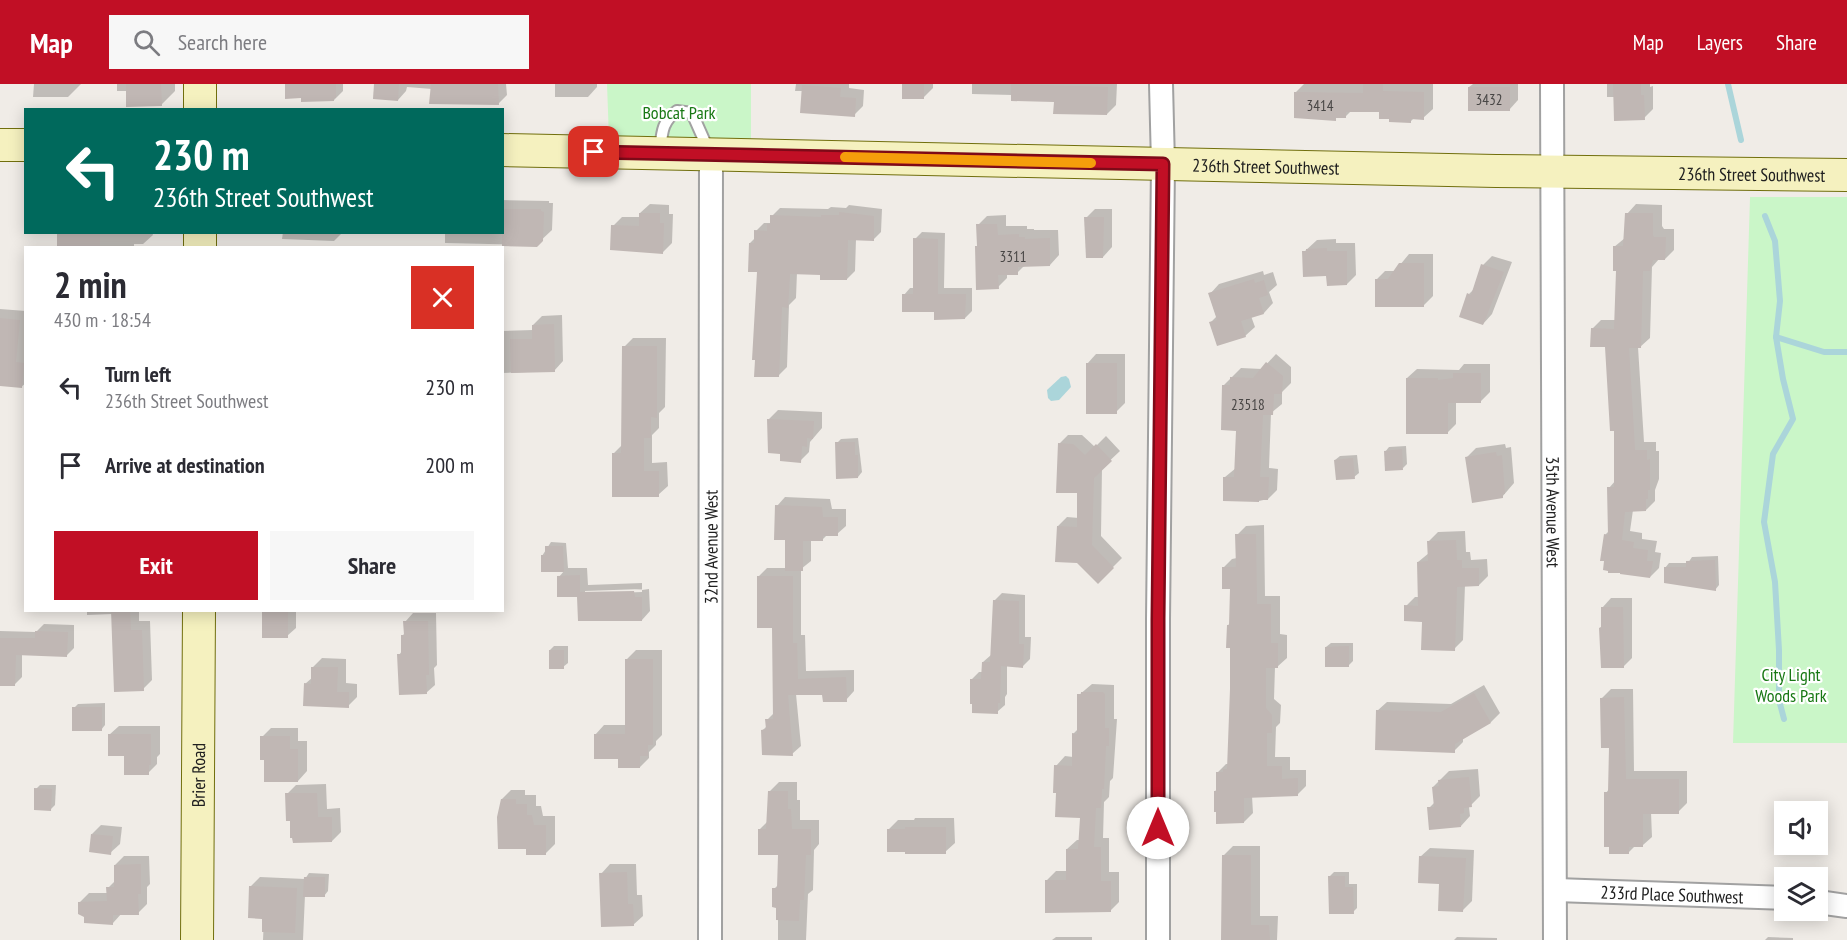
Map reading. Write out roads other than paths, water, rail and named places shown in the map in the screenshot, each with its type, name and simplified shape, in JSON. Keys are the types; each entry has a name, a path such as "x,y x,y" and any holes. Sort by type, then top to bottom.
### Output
{"street":[{"path":"200,84 200,108"},
{"path":"1158,940 1158,619 1163,164 1161,84"},
{"name":"35th Avenue West","path":"1552,84 1556,940"},
{"path":"0,145 24,145"},
{"name":"236th Street Southwest","path":"504,150 1847,175"},
{"name":"32nd Avenue West","path":"710,940 711,154"},
{"name":"Brier Road","path":"198,940 199,612"},
{"name":"233rd Place Southwest","path":"1556,890 1774,898"},
{"path":"1828,903 1847,906"}],"lane":[{"path":"660,154 662,131 666,118 677,111 692,113 697,120 702,140 711,154"}],"water":[{"path":"1066,376 1071,387 1059,400 1051,401 1047,390 1061,377"}],"waterway":[{"path":"1728,84 1741,140"},
{"path":"1765,216 1775,241 1780,301 1776,337 1793,419 1773,454 1764,522 1775,582 1779,700 1784,719"},
{"path":"1776,337 1824,352 1847,352"}],"park label":[{"name":"Bobcat Park","path":"679,112"},
{"name":"City Light Woods Park","path":"1791,684"}]}
